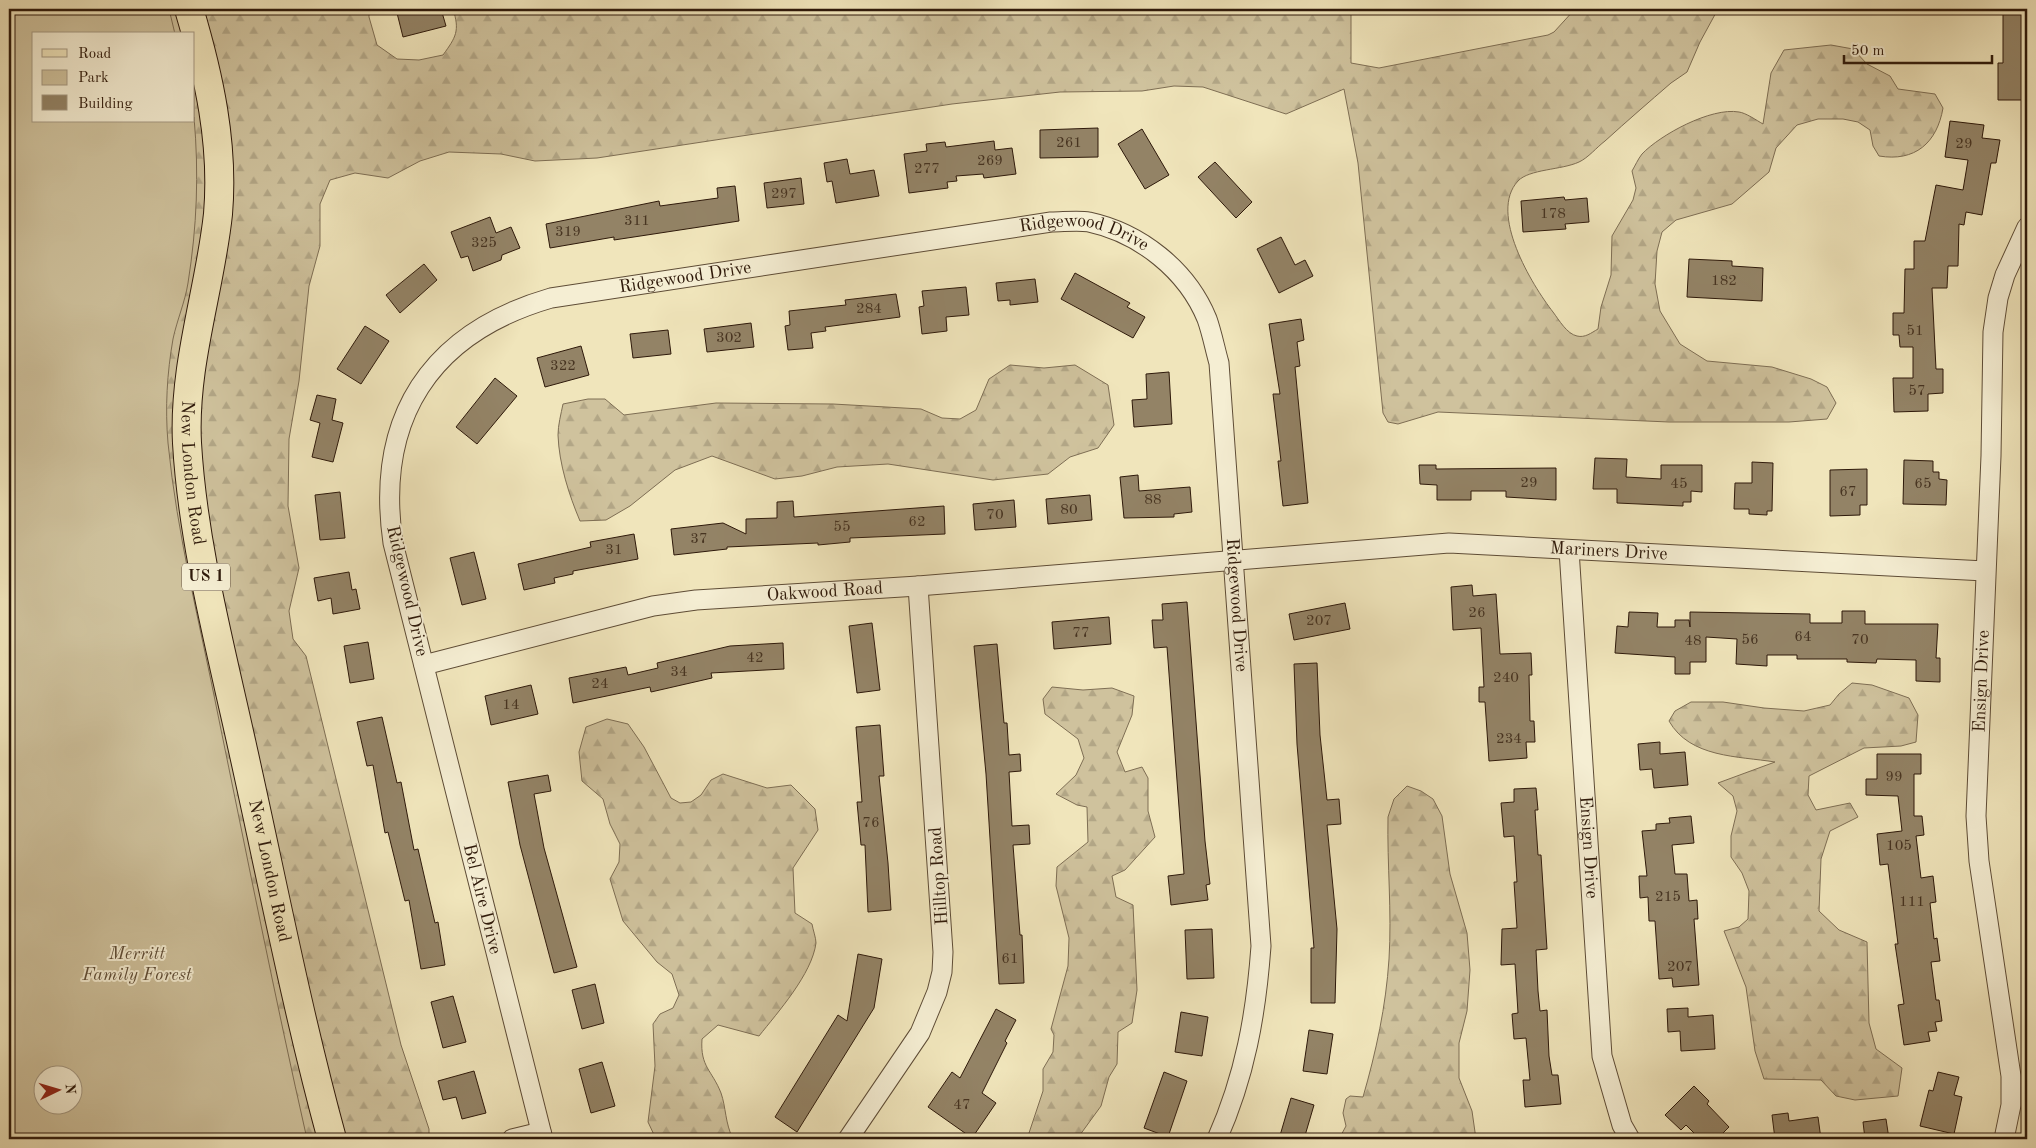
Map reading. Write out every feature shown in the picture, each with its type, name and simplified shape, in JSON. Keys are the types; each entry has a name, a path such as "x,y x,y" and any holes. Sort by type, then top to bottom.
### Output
{"main road":[{"name":"New London Road","path":"189,9 195,32"},
{"name":"New London Road","path":"195,32 213,102 220,162 218,215 188,398 187,442 192,494 209,593 312,1060 332,1139"}],"street":[{"name":"Ridgewood Drive","path":"424,665 391,526 389,489 394,446 399,426 416,392 443,358 475,330 508,312 551,298 1051,222 1088,222 1129,236 1162,257 1189,286 1207,319 1219,363 1261,946 1257,1000 1244,1064 1216,1139"},
{"name":"Ensign Drive","path":"2004,1139 2019,1076 1979,861 1976,816 1995,314 2005,275 2027,226"},
{"name":"Mariners Drive","path":"1232,562 1449,544 1985,571"},
{"name":"Ensign Drive","path":"1569,550 1602,1056 1622,1125 1630,1139"},
{"name":"Oakwood Road","path":"424,665 653,606 696,600 918,586 1232,562"},
{"name":"Hilltop Road","path":"848,1139 920,1033 929,1015 942,972 944,952 941,899 918,586"},
{"name":"Bel Aire Drive","path":"424,665 542,1136 512,1139"}],"green space":[{"path":"9,9 369,9 369,17 377,45 397,59 419,60 443,55 447,49 456,34 453,9 1351,9 1351,63 1379,68 1548,35 1554,32 1575,9 1718,9 1700,42 1687,72 1671,83 1586,158 1572,165 1523,177 1518,181 1510,195 1508,211 1510,229 1525,267 1534,285 1564,326 1573,335 1580,336 1588,335 1598,329 1601,307 1611,275 1612,236 1633,200 1636,188 1632,171 1642,154 1673,131 1701,118 1715,114 1739,112 1763,124 1771,73 1784,50 1831,45 1853,49 1867,64 1890,76 1898,89 1935,94 1943,108 1936,131 1930,140 1913,153 1892,157 1879,156 1873,146 1870,130 1858,122 1843,119 1818,119 1797,125 1776,148 1769,172 1732,204 1676,220 1662,232 1657,251 1655,284 1660,311 1680,344 1707,361 1772,367 1811,379 1827,387 1836,403 1827,419 1789,422 1669,422 1438,412 1398,424 1388,422 1383,413 1358,163 1344,89 1286,114 1203,87 1174,86 1142,91 1060,92 952,104 597,158 535,161 501,154 449,152 420,161 388,178 355,173 330,180 320,204 320,246 309,286 299,381 289,439 288,506 299,568 289,611 293,639 306,656 401,1045 429,1129 429,1139 9,1139"},
{"name":"Merritt Family Forest","path":"9,9 169,9 175,32 32,32 32,122 194,122 197,180 195,220 188,283 173,339 169,365 167,391 168,443 177,512 272,980 307,1139 9,1139"},
{"path":"1010,365 1044,368 1075,365 1108,385 1114,425 1098,448 1070,457 1048,474 993,480 888,464 837,467 802,476 775,479 712,456 675,470 630,506 606,520 580,521 562,468 558,435 563,404 588,399 605,399 624,415 716,403 833,404 921,409 942,418 960,419 976,410 989,379"},
{"path":"1852,683 1872,685 1909,698 1918,715 1916,742 1901,746 1864,748 1809,776 1808,795 1816,810 1850,803 1858,817 1830,831 1821,859 1819,911 1839,930 1867,942 1869,1023 1876,1049 1902,1068 1898,1096 1855,1100 1836,1096 1821,1080 1764,1079 1755,1051 1746,987 1724,931 1739,927 1748,919 1749,891 1742,873 1731,857 1731,836 1737,811 1733,796 1718,783 1775,762 1731,756 1702,749 1678,733 1669,721 1675,711 1691,702 1723,702 1804,711 1830,705"},
{"path":"1052,687 1083,690 1112,688 1134,696 1132,715 1117,752 1125,772 1142,767 1148,778 1148,811 1155,837 1125,870 1112,876 1116,897 1133,905 1137,990 1132,1023 1118,1032 1117,1064 1109,1077 1101,1106 1077,1139 1027,1139 1043,1091 1043,1069 1053,1052 1054,1035 1051,1029 1068,966 1069,938 1056,886 1057,867 1088,842 1087,807 1077,805 1056,794 1076,775 1084,758 1078,739 1045,714 1043,699"},
{"path":"607,719 628,724 644,747 671,798 680,803 691,802 701,795 711,780 723,774 767,788 791,785 815,809 818,830 793,868 795,913 812,924 816,941 808,967 793,992 759,1036 718,1025 702,1039 703,1056 707,1068 721,1093 728,1127 733,1139 656,1139 648,1122 655,1066 653,1024 660,1014 673,1008 679,995 672,974 657,962 623,921 610,879 619,862 620,844 610,824 603,799 582,781 579,752 586,727"},
{"path":"1407,786 1421,791 1433,799 1442,816 1450,874 1467,933 1470,970 1467,1011 1459,1043 1459,1078 1472,1111 1476,1139 1339,1139 1346,1126 1343,1113 1346,1099 1350,1096 1363,1097 1380,1029 1388,977 1390,941 1388,817 1394,799"}],"building":[{"path":"396,9 441,9 446,26 403,37"},
{"path":"2003,9 2023,9 2022,63 2027,63 2027,100 1998,100 1998,63 2003,63"},
{"path":"1950,121 1984,125 1982,138 2000,140 1996,163 1991,163 1982,215 1966,212 1964,225 1959,224 1958,266 1948,266 1947,288 1932,288 1936,369 1943,369 1943,393 1928,394 1928,411 1894,412 1893,378 1913,378 1913,347 1900,347 1899,335 1893,335 1893,313 1904,313 1905,269 1914,269 1914,241 1925,241 1936,185 1963,190 1968,160 1945,157"},
{"path":"1098,128 1098,157 1040,158 1040,130"},
{"path":"1142,129 1169,175 1145,189 1118,144"},
{"path":"994,141 995,150 1012,148 1016,174 984,178 983,174 956,176 957,181 947,182 948,188 909,193 904,154 927,151 926,144 945,142 946,147"},
{"path":"847,159 850,174 874,170 879,196 836,203 832,181 827,182 824,163"},
{"path":"1215,162 1252,202 1236,218 1198,177"},
{"path":"801,178 804,204 767,208 764,183"},
{"path":"735,186 739,221 614,240 614,237 550,248 546,224 659,201 660,206 718,198 717,188"},
{"path":"1564,197 1565,200 1587,198 1589,222 1565,224 1566,229 1523,232 1521,201"},
{"path":"490,217 496,233 511,227 520,248 502,255 501,260 473,271 468,256 461,258 451,232"},
{"path":"1281,237 1295,265 1305,260 1313,276 1279,293 1257,249"},
{"path":"1689,259 1732,261 1732,266 1763,268 1762,301 1687,297"},
{"path":"424,264 437,280 400,313 386,295"},
{"path":"1075,273 1130,303 1127,307 1145,317 1133,338 1061,299"},
{"path":"1035,279 1038,302 1010,305 1010,300 998,301 996,283"},
{"path":"966,287 969,315 946,317 947,331 922,334 919,307 924,306 922,291"},
{"path":"896,294 900,317 825,327 826,331 811,333 813,348 788,350 785,326 790,325 789,311 846,305 845,300"},
{"path":"1301,319 1304,340 1297,342 1300,366 1295,367 1308,503 1283,506 1278,461 1281,461 1273,394 1280,394 1269,324"},
{"path":"751,323 754,347 707,352 704,329"},
{"path":"365,326 389,341 361,384 337,369"},
{"path":"668,330 671,354 633,358 630,334"},
{"path":"581,346 589,375 545,387 537,358"},
{"path":"1169,372 1172,424 1134,427 1132,400 1147,399 1146,374"},
{"path":"495,378 517,396 477,444 456,427"},
{"path":"317,395 336,399 332,420 343,423 333,462 312,457 320,423 310,420"},
{"path":"1595,458 1627,459 1626,477 1661,479 1661,465 1702,465 1702,492 1691,491 1691,502 1683,502 1683,506 1617,503 1617,489 1593,489"},
{"path":"1904,460 1933,461 1933,472 1939,472 1939,479 1947,480 1946,505 1903,504"},
{"path":"1752,462 1773,463 1772,511 1767,511 1767,515 1749,514 1749,509 1734,509 1735,483 1752,483"},
{"path":"1419,465 1436,465 1436,469 1556,468 1556,500 1506,497 1506,491 1471,491 1471,500 1437,500 1437,485 1420,484"},
{"path":"1867,469 1867,505 1860,505 1860,515 1830,516 1830,470"},
{"path":"1138,475 1139,491 1190,487 1192,512 1174,514 1174,517 1124,518 1120,477"},
{"path":"340,492 345,538 320,540 315,495"},
{"path":"1090,495 1092,520 1048,524 1046,499"},
{"path":"1014,500 1016,527 975,530 973,504"},
{"path":"793,501 794,517 944,506 945,534 850,538 850,542 818,545 818,543 727,547 727,549 674,555 671,529 723,523 746,534 746,519 777,518 777,502"},
{"path":"634,534 638,559 573,571 573,574 554,578 555,583 524,590 518,564 591,547 590,542"},
{"path":"474,552 486,599 462,605 450,558"},
{"path":"349,572 352,590 356,589 360,609 333,614 331,598 318,601 314,578"},
{"path":"1472,585 1473,596 1496,594 1500,654 1531,653 1532,675 1529,675 1530,721 1534,721 1535,742 1526,742 1527,758 1489,761 1485,702 1479,702 1479,687 1484,687 1481,628 1453,630 1451,587"},
{"path":"1187,602 1210,884 1206,885 1208,900 1171,905 1168,876 1184,874 1167,647 1154,648 1152,620 1163,620 1162,604"},
{"path":"1345,603 1350,629 1294,640 1289,614"},
{"path":"1842,611 1865,611 1865,624 1938,624 1936,658 1940,658 1940,682 1916,681 1916,660 1877,659 1876,663 1847,662 1847,659 1797,659 1797,655 1767,655 1767,666 1736,664 1737,639 1706,637 1706,662 1690,662 1690,674 1675,674 1675,657 1615,653 1617,626 1628,627 1629,612 1658,613 1657,627 1675,627 1675,620 1689,620 1690,627 1690,612 1810,614 1810,623 1842,623"},
{"path":"1109,617 1111,644 1054,649 1052,622"},
{"path":"872,623 880,690 857,693 849,626"},
{"path":"368,642 374,679 350,683 344,646"},
{"path":"783,643 784,669 711,673 712,678 651,692 650,687 573,703 569,678 626,667 628,675 658,668 657,663 730,646"},
{"path":"997,644 1004,723 1007,723 1009,755 1020,754 1021,771 1009,772 1012,826 1029,825 1030,844 1013,845 1020,935 1022,935 1024,983 999,984 986,774 974,646"},
{"path":"1317,663 1320,735 1327,800 1339,799 1341,824 1327,825 1337,929 1335,1003 1311,1003 1311,948 1314,948 1297,744 1294,664"},
{"path":"531,685 538,714 491,725 485,696"},
{"path":"382,717 397,783 401,782 414,850 418,849 435,923 438,922 445,965 421,969 409,900 405,901 388,832 385,833 373,765 367,766 357,722"},
{"path":"880,725 884,776 879,776 891,910 868,912 865,845 861,845 857,802 862,802 856,727"},
{"path":"1660,742 1660,754 1685,752 1688,785 1654,788 1652,769 1640,770 1638,744"},
{"path":"1877,754 1921,754 1921,774 1914,774 1914,816 1922,816 1924,835 1916,836 1921,878 1933,876 1936,902 1930,903 1934,939 1937,938 1940,961 1931,962 1936,1000 1939,1000 1942,1021 1935,1022 1937,1031 1928,1032 1930,1041 1904,1045 1898,1005 1904,1004 1895,944 1898,944 1888,864 1880,865 1877,834 1902,831 1898,796 1866,795 1866,779 1877,779"},
{"path":"548,775 551,791 534,794 544,848 577,967 554,973 520,845 508,782"},
{"path":"1536,788 1538,810 1535,810 1538,855 1541,855 1547,949 1536,950 1538,991 1540,1011 1547,1010 1549,1056 1552,1075 1558,1075 1561,1104 1525,1107 1523,1080 1530,1080 1526,1038 1514,1039 1512,1014 1518,1013 1515,964 1501,965 1502,929 1517,928 1514,882 1517,882 1514,836 1504,837 1501,803 1514,802 1514,789"},
{"path":"1691,816 1694,843 1672,845 1675,874 1687,874 1689,901 1697,900 1698,919 1694,919 1699,985 1673,987 1672,978 1659,979 1655,921 1649,921 1648,897 1640,898 1639,876 1647,876 1642,831 1656,830 1656,824 1670,823 1669,818"},
{"path":"1212,929 1214,978 1187,979 1185,930"},
{"path":"858,954 882,959 874,1008 797,1132 775,1117 838,1015 847,1021"},
{"path":"595,984 604,1023 582,1029 572,990"},
{"path":"453,996 466,1042 443,1048 431,1002"},
{"path":"1688,1008 1688,1017 1713,1015 1715,1049 1681,1051 1680,1031 1668,1032 1667,1009"},
{"path":"996,1009 1016,1020 1005,1041 1007,1043 982,1093 996,1103 972,1138 928,1107 952,1072 960,1078"},
{"path":"1181,1012 1208,1017 1202,1056 1175,1052"},
{"path":"1309,1030 1333,1034 1327,1074 1303,1071"},
{"path":"602,1062 615,1106 591,1113 579,1069"},
{"path":"474,1071 486,1113 462,1119 456,1097 443,1100 438,1081"},
{"path":"1164,1072 1187,1081 1168,1137 1144,1128"},
{"path":"1938,1072 1959,1077 1954,1095 1962,1097 1954,1134 1920,1126 1929,1090 1933,1091"},
{"path":"1694,1086 1709,1101 1707,1104 1729,1127 1717,1139 1700,1139 1686,1125 1681,1130 1665,1115"},
{"path":"1291,1098 1314,1105 1304,1139 1279,1139"},
{"path":"1788,1113 1789,1121 1818,1117 1821,1139 1775,1139 1772,1115"},
{"path":"1886,1119 1889,1139 1865,1139 1863,1122"}]}
